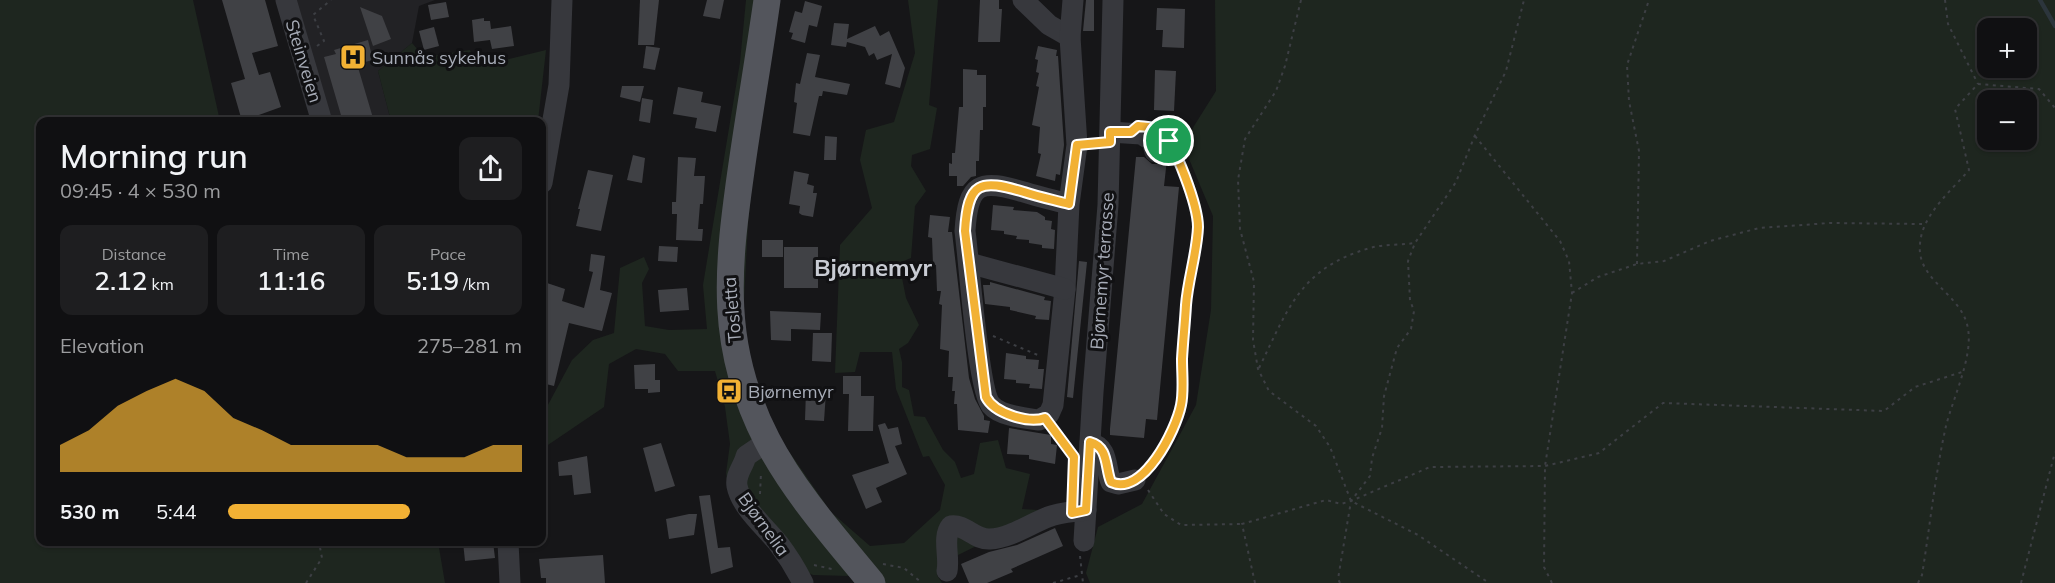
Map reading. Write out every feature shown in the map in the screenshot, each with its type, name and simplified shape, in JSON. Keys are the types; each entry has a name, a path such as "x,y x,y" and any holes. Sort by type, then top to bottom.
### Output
{"main road":[{"name":"Tosletta","path":"766,0 733,220 729,284 732,328 743,381 772,448 796,486 876,574"}],"street":[{"name":"Steinveien","path":"286,0 321,117"},
{"path":"546,158 558,84 562,0"},
{"path":"1023,0 1048,25 1070,37"},
{"path":"1069,204 1004,186 984,185 971,199 965,221 976,329 986,397 993,408 1004,413 1036,420 1045,418 1053,405 1065,289 1069,204 1077,145 1070,37 1073,0"},
{"name":"Bjørnemyr terrasse","path":"1084,541 1086,510 1081,447 1108,205 1113,0"},
{"path":"1077,145 1110,137 1141,134 1162,147"},
{"path":"969,263 1065,289"},
{"path":"1081,447 1101,448 1111,482 1118,484 1136,480"},
{"name":"Bjørnelia","path":"772,448 753,465 744,465 737,478 739,492 790,560 802,583"},
{"path":"947,571 950,559 947,532 951,526 956,525 977,537 991,540 1050,516 1086,510"},
{"path":"508,546 510,583"}],"path":[{"path":"304,61 319,55 317,46 324,41 313,15 331,0"},
{"path":"1301,0 1286,66 1276,91 1245,139 1238,180 1240,229 1254,282 1253,340 1258,369 1269,391 1316,426 1330,447 1351,501 1418,535 1489,583"},
{"path":"1340,583 1338,579 1351,501 1370,476 1372,458 1382,428 1384,396 1397,348 1411,329 1414,310 1410,300 1408,261 1415,243 1456,182 1474,135 1506,70 1524,0"},
{"path":"1637,264 1639,151 1629,101 1627,65 1649,0"},
{"path":"1945,0 1948,24 1978,84"},
{"path":"1978,84 2039,89 2055,108"},
{"path":"1918,583 1922,575 1946,428 1967,351 1968,328 1958,304 1926,272 1919,247 1923,224 1969,170 1955,109 1978,84"},
{"path":"1474,135 1560,241 1569,261 1572,293 1545,466 1544,567 1552,583"},
{"path":"1162,147 1181,164 1197,219 1187,294 1181,406 1174,425 1145,473 1136,480 1150,492 1164,514 1181,525 1242,524 1326,500 1341,504 1430,467 1545,466 1599,453 1663,403 1884,411 1915,387 1962,372"},
{"path":"1572,293 1598,277 1637,264 1664,261 1710,241 1759,228 1830,223 1923,224"},
{"path":"1258,369 1293,301 1309,279 1336,262 1371,248 1415,243"},
{"path":"976,329 1025,351 1058,361"},
{"path":"1045,418 1081,447"},
{"path":"2020,583 2055,452"},
{"path":"1242,524 1255,583"},
{"path":"1083,583 1079,560 1084,541"},
{"path":"306,583 322,558 320,546"},
{"path":"876,574 904,568 922,583"},
{"path":"1053,583 1081,574"}],"shaded area":[{"path":"0,0 193,0 219,117 36,117 36,546 439,546 445,583 0,583"},
{"name":"Sunnås sykehus","path":"293,0 435,0 419,6 412,43 378,71 390,117 330,117"},
{"path":"746,0 777,0 766,49 748,224 743,320 756,385 781,440 831,512 870,546 904,543 940,510 945,485 929,456 923,457 896,389 892,352 860,352 855,372 835,373 840,245 872,208 860,160 866,130 894,122 915,53 908,0 938,0 929,105 937,108 930,149 912,155 911,166 926,191 915,206 911,258 899,263 906,298 919,325 908,343 899,349 902,362 902,387 909,390 914,416 925,417 943,450 955,462 961,478 974,474 980,443 998,440 1006,468 1030,474 1022,509 1038,510 1035,517 954,557 937,575 942,583 855,583 849,576 813,575 783,562 729,491 726,473 730,444 725,407 715,371 678,371 665,354 636,349 609,364 604,407 546,446 546,409 572,360 593,340 614,333 620,268 644,257 649,269 642,283 645,326 669,330 707,329 703,285 740,62"},
{"path":"1215,0 2055,0 2055,583 1090,583 1086,573 1098,527 1142,504 1196,405 1211,310 1213,216 1184,147 1216,91"},
{"path":"412,43 424,57 470,50 476,67 546,50 538,117 390,117 378,71"}],"building":[{"path":"222,0 265,0 278,46 252,53 259,75 270,72 281,107 253,117 241,117 231,83 245,79"},
{"path":"640,0 659,0 654,45 638,45"},
{"path":"707,0 724,0 720,19 703,16"},
{"path":"980,0 999,0 999,9 1002,9 1000,42 978,42"},
{"path":"1086,0 1094,0 1094,31 1083,31"},
{"path":"805,1 822,6 817,27 809,25 805,43 791,39 793,33 789,32 795,11 802,13"},
{"path":"446,2 449,17 431,20 428,5"},
{"path":"360,7 382,16 391,39 373,46"},
{"path":"1157,8 1185,9 1184,48 1162,47 1163,30 1156,30"},
{"path":"484,18 484,21 490,21 491,29 511,26 514,46 492,49 490,40 474,42 472,20"},
{"path":"834,23 849,24 847,39 875,26 880,36 889,31 905,68 900,88 885,84 892,54 877,60 874,53 869,56 865,47 847,42 846,47 831,45"},
{"path":"434,27 439,46 424,50 419,31"},
{"path":"368,40 373,60 357,64 373,117 342,117 324,57 336,54 334,50"},
{"path":"646,46 660,48 655,70 643,68"},
{"path":"1038,46 1057,50 1056,56 1058,56 1064,145 1060,175 1056,174 1055,181 1036,176 1041,154 1038,153 1040,127 1032,125 1039,87 1036,86 1039,73 1036,72 1038,60 1035,59"},
{"path":"807,53 820,55 815,77 850,84 847,95 823,91 822,96 819,96 810,136 793,133 797,103 794,102 796,83 800,84"},
{"path":"963,69 977,70 977,75 986,75 986,107 983,107 983,130 980,130 976,176 971,177 963,186 957,186 957,176 949,176 949,163 952,164 952,153 955,153 959,107 963,107"},
{"path":"1155,70 1176,71 1174,111 1154,110"},
{"path":"622,86 644,86 640,102 620,97"},
{"path":"678,87 703,92 701,102 721,106 716,132 695,128 697,118 673,114"},
{"path":"642,98 653,100 650,123 639,121"},
{"path":"825,136 837,137 836,160 824,160"},
{"path":"633,155 645,158 642,183 627,180"},
{"path":"678,157 696,158 694,176 705,176 698,229 703,229 702,241 676,240 677,214 672,214 672,202 676,202"},
{"path":"1136,157 1144,157 1152,164 1159,164 1167,159 1164,186 1179,187 1157,420 1146,419 1144,438 1110,435"},
{"path":"588,170 613,175 601,231 576,226"},
{"path":"794,171 809,174 807,184 814,186 813,193 817,193 813,217 799,213 800,206 789,204"},
{"path":"993,205 1037,212 1045,217 1045,220 1052,221 1051,229 1055,230 1054,249 1042,248 1042,245 1029,243 1029,240 1016,239 1017,236 1004,234 1004,231 991,230"},
{"path":"930,215 950,217 948,232 952,232 969,378 984,420 990,421 988,433 958,430 957,404 954,404 955,391 952,391 953,377 948,377 949,351 940,349 941,291 937,291 932,238 928,237"},
{"path":"762,240 783,240 783,257 762,257"},
{"path":"659,246 678,247 677,262 658,261"},
{"path":"784,247 818,247 818,288 784,288"},
{"path":"591,254 605,256 600,290 612,293 602,331 569,323 554,386 546,384 547,283 565,289 562,301 584,308 593,272 589,271"},
{"path":"1079,261 1087,262 1073,398 1067,397"},
{"path":"990,282 1045,297 1044,300 1051,301 1049,320 1035,319 1036,316 1010,310 1010,307 985,304 983,285 990,285"},
{"path":"687,288 689,310 660,312 658,290"},
{"path":"770,311 821,313 820,330 791,329 791,341 771,340"},
{"path":"813,333 832,333 831,362 812,361"},
{"path":"1006,353 1039,360 1038,369 1044,369 1042,389 1029,388 1030,384 1004,379"},
{"path":"655,364 655,380 660,380 660,392 648,393 648,389 635,389 634,365"},
{"path":"843,376 861,376 861,396 874,396 873,431 848,431 849,394 843,394"},
{"path":"806,391 826,392 824,421 805,420"},
{"path":"885,423 888,429 898,427 902,444 895,446 907,474 876,488 882,502 866,509 852,475 889,463 878,425"},
{"path":"1009,428 1051,435 1051,444 1057,445 1055,464 1029,459 1029,455 1007,454"},
{"path":"661,443 675,486 655,492 643,448"},
{"path":"587,456 591,493 574,495 572,475 559,476 558,462"},
{"path":"710,495 718,548 730,547 733,567 711,574 699,496"},
{"path":"697,514 694,535 669,539 666,519"},
{"path":"1055,528 1063,546 1011,569 1013,572 987,583 969,583 961,564 989,552 1017,545"},
{"path":"463,546 494,546 495,558 465,561"},
{"path":"603,555 605,583 546,583 546,578 541,578 539,559"}],"waterway":[{"path":"2040,0 2055,26"}],"place":[{"name":"Sunnås sykehus","path":"353,57"},
{"name":"Bjørnemyr","path":"729,391"}],"district":[{"name":"Bjørnemyr","path":"873,267"}],"route":[{"path":"1138,126 1154,127 1169,141 1181,164 1195,209 1198,229 1189,273 1182,356 1181,406 1174,425 1155,458 1145,473 1136,480 1113,484 1109,480 1106,459 1101,448 1090,442 1086,510 1072,513 1074,457 1070,448 1045,418 1036,420 1004,413 993,408 986,397 965,231 968,208 974,193 989,184 1069,204 1077,145 1110,142 1110,132 1131,132 1138,126"}]}
